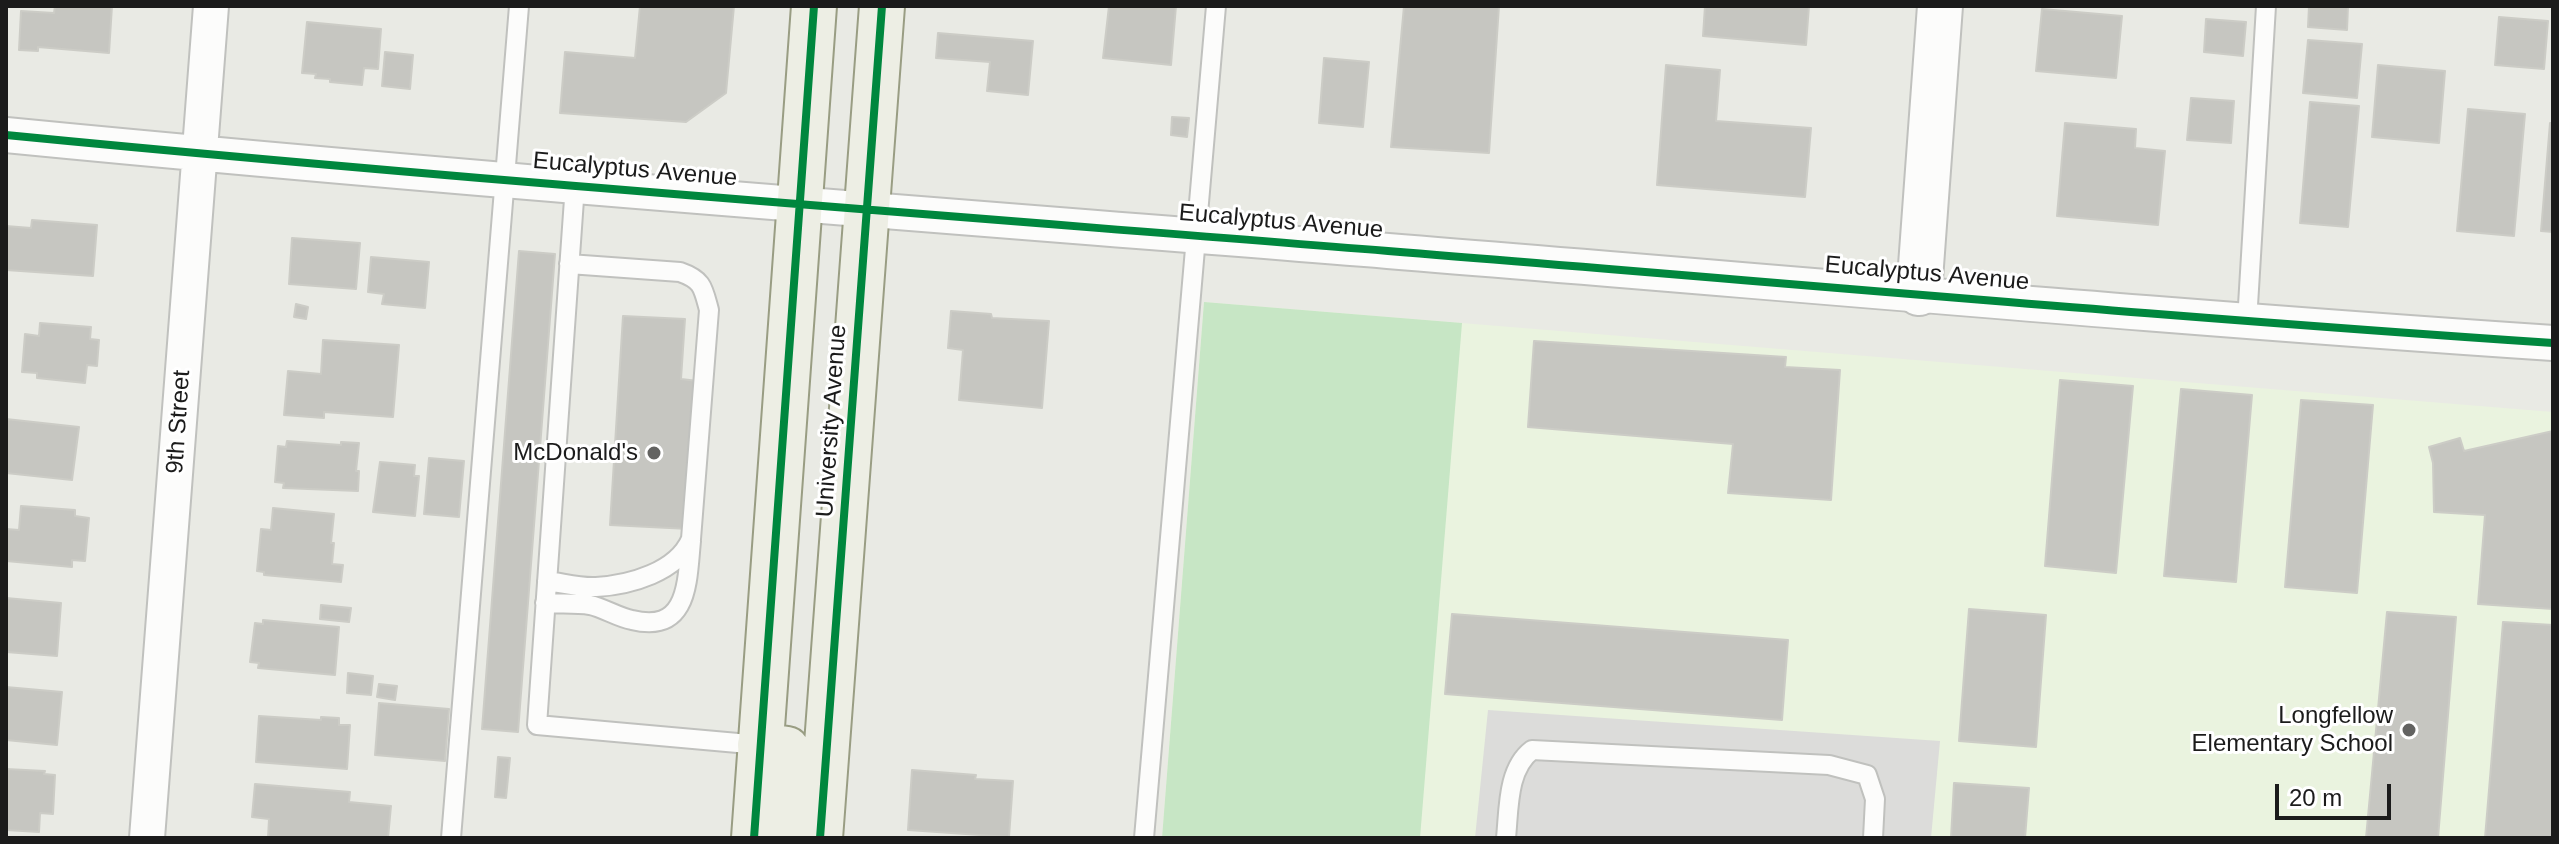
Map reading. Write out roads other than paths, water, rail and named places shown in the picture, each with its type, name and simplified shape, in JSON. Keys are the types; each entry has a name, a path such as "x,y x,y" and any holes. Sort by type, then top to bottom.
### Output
{"main road":[{"name":"University Avenue","path":"754,838 814,6"},
{"name":"University Avenue","path":"820,838 882,6"},
{"path":"760,745 787,749 792,756 797,777 793,838"}],"street":[{"name":"9th Street","path":"147,838 211,6"},
{"path":"1919,293 1940,6"},
{"name":"Eucalyptus Avenue","path":"6,135 799,204 2247,322 2553,343"}],"lane":[{"path":"451,838 519,6"},
{"path":"1144,838 1216,6"},
{"path":"2247,322 2266,6"},
{"path":"575,185 537,725 760,745"},
{"path":"545,603 591,605 634,621 662,620 672,616 686,594 709,310 704,289 695,277 680,272 569,264"},
{"path":"547,581 594,587 630,583 670,564 686,552 691,539"},
{"path":"1506,838 1511,788 1522,758 1532,750 1829,765 1867,775 1875,799 1873,838"}],"place":[{"name":"McDonald's","path":"654,453"},
{"name":"Longfellow Elementary School","path":"2409,730"}]}
